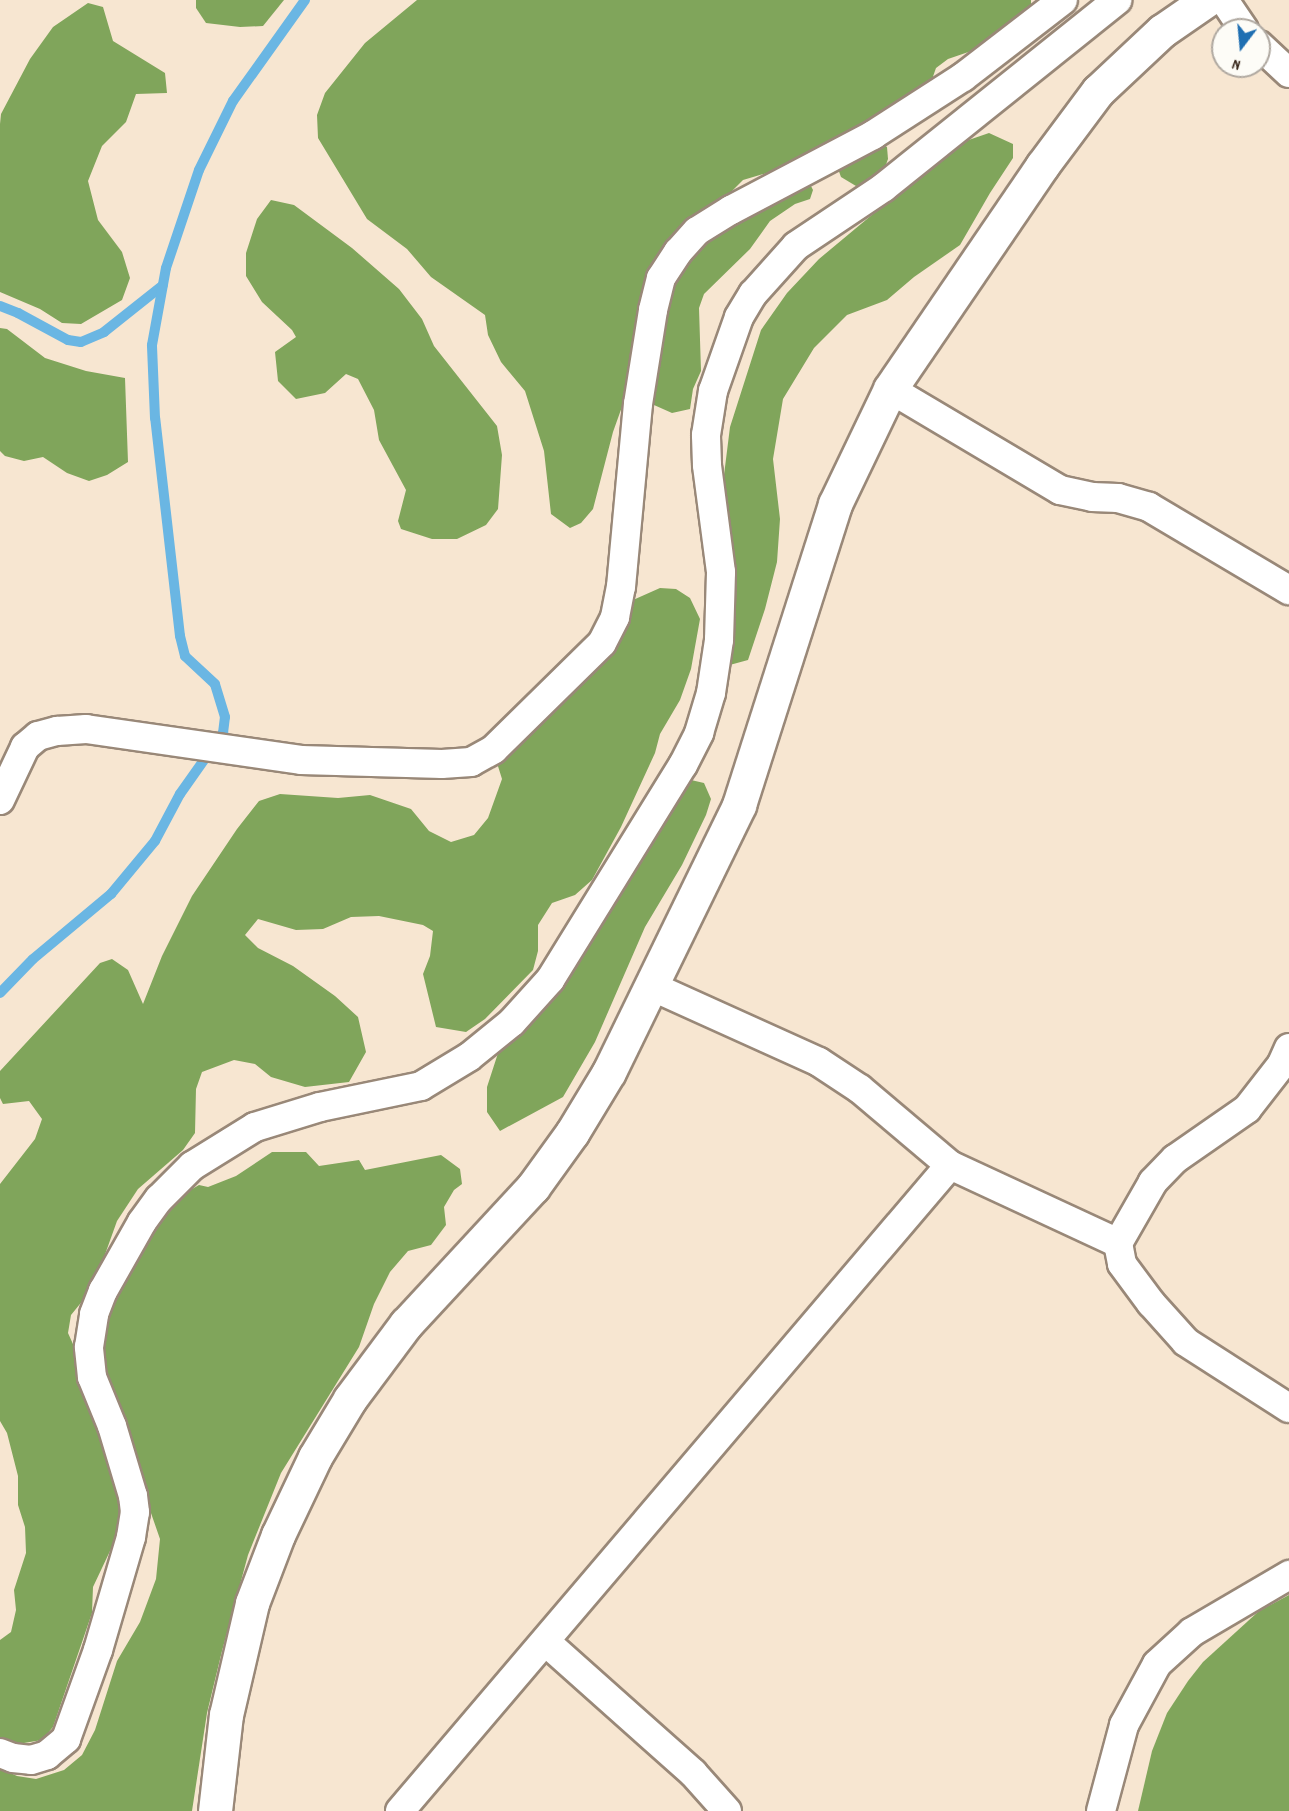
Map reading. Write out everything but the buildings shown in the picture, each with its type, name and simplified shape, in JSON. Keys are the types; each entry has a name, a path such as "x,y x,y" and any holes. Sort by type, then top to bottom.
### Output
{"street":[{"path":"0,800 25,747 38,736 57,731 86,729 301,760 442,764 471,762 494,748 602,643 615,617 621,587 638,404 653,310 661,278 678,252 697,231 714,220 873,135 963,77 1063,0"},
{"path":"0,1753 13,1758 31,1760 47,1755 66,1739 98,1650 131,1537 135,1512 133,1496 112,1426 92,1377 89,1347 94,1314 103,1290 142,1222 159,1198 192,1166 255,1127 320,1107 421,1086 469,1057 512,1022 550,980 683,765 699,733 711,693 719,640 721,572 707,465 706,435 713,391 739,317 753,294 796,246 902,174 1117,0"},
{"path":"215,1811 226,1715 252,1603 278,1535 315,1457 350,1399 406,1324 540,1178 609,1071 739,805 835,504 890,389 1042,166 1098,92 1162,31 1207,0"},
{"path":"1224,0 1236,18"},
{"path":"1271,56 1289,73"},
{"path":"890,389 1060,490 1092,497 1118,498 1149,507 1289,590"},
{"path":"651,986 819,1062 860,1089 950,1164 1118,1243"},
{"path":"1289,1048 1282,1064 1247,1109 1175,1159 1153,1182 1118,1243 1122,1264 1151,1304 1186,1342 1289,1408"},
{"path":"400,1811 950,1164"},
{"path":"1101,1811 1125,1725 1157,1664 1192,1632 1289,1575"},
{"path":"546,1642 693,1773 727,1811"}],"green space":[{"path":"196,0 284,0 263,26 240,27 206,23 196,8"},
{"path":"417,0 1031,0 1031,5 1024,23 980,48 948,59 936,68 929,88 811,160 743,180 724,199 688,222 613,432 593,509 581,523 570,528 551,514 544,451 525,391 501,362 488,335 485,315 431,277 407,249 367,219 318,138 317,115 325,93 365,43"},
{"path":"88,3 103,7 113,41 165,73 167,93 136,94 126,122 102,146 88,181 98,220 122,252 130,278 122,300 81,324 62,323 40,309 0,292 0,124 1,114 30,59 53,27"},
{"path":"989,133 1013,144 1013,158 960,245 914,277 887,300 847,315 814,348 783,399 773,459 780,519 777,562 765,609 748,660 726,666 735,560 724,475 730,427 761,330 787,293 819,259 957,144"},
{"path":"880,143 887,147 888,159 884,170 866,185 856,186 841,177 837,166"},
{"path":"810,184 813,190 810,199 795,204 770,221 750,249 704,294 699,308 701,371 693,389 690,409 672,413 654,405 646,387 665,293 703,241"},
{"path":"271,200 294,205 352,248 399,289 422,319 434,346 497,426 502,455 498,509 486,525 457,539 432,539 401,529 398,521 406,490 379,440 374,410 358,379 346,374 325,393 296,399 278,381 275,352 296,337 292,330 262,302 246,276 246,253 257,219"},
{"path":"0,328 7,329 45,358 86,371 125,378 128,462 107,475 89,481 67,473 43,457 24,461 5,456 0,451"},
{"path":"660,588 676,589 690,598 700,619 691,669 680,700 660,734 655,753 621,827 592,880 575,895 552,903 538,925 538,951 533,970 485,1019 466,1032 436,1027 423,974 430,956 433,931 423,925 379,916 351,917 323,929 296,930 258,919 245,935 258,948 293,966 335,996 358,1017 366,1052 349,1082 305,1087 271,1077 255,1064 234,1060 202,1072 196,1089 195,1133 183,1150 138,1189 117,1221 93,1288 71,1315 68,1333 77,1353 122,1497 119,1532 93,1587 92,1613 53,1727 42,1740 18,1744 0,1741 0,1640 11,1632 16,1610 14,1590 26,1553 25,1527 18,1505 18,1476 7,1433 0,1421 0,1184 35,1139 42,1119 29,1101 3,1104 0,1098 0,1071 100,963 112,959 128,970 143,1004 162,956 192,896 237,829 259,801 280,794 338,798 370,795 411,809 429,831 451,842 474,835 488,818 502,779 497,763 633,600"},
{"path":"691,780 704,783 711,799 706,815 682,865 645,927 595,1042 563,1097 500,1131 487,1112 487,1087 500,1047"},
{"path":"272,1152 306,1152 319,1166 359,1160 365,1170 441,1155 460,1169 462,1184 454,1190 444,1207 446,1225 431,1245 408,1251 390,1272 374,1304 359,1347 281,1473 248,1555 222,1651 207,1713 192,1811 0,1811 0,1768 17,1776 36,1779 64,1770 82,1755 95,1730 117,1661 140,1622 156,1579 160,1539 102,1372 104,1318 151,1231 180,1196 199,1185 208,1187 236,1176"},
{"path":"1289,1595 1289,1811 1138,1811 1152,1751 1167,1713 1188,1681 1203,1662 1259,1611"}],"waterway":[{"path":"0,993 33,959 111,894 155,841 180,794 223,733 225,717 215,684 185,656 180,636 155,418 152,345 166,268 199,170 233,101 305,0"},
{"path":"0,306 68,340 81,342 104,332 163,285"}]}
